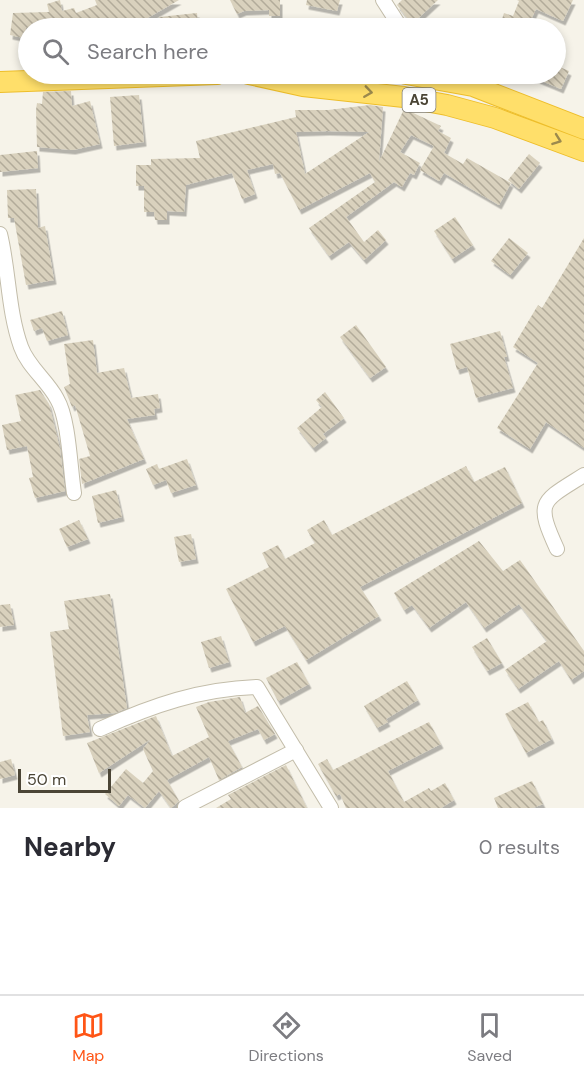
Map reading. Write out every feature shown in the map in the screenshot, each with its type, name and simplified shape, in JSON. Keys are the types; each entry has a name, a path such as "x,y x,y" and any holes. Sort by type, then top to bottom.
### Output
{"highway":[{"path":"0,75 18,74"},
{"path":"0,82 18,81"},
{"name":"A5","path":"294,84 375,93 447,105 495,118 584,151"},
{"name":"A5","path":"461,84 492,93 584,129"}],"street":[{"path":"383,0 394,18"},
{"path":"0,234 7,265 14,322 21,349 49,386 64,413 74,493"},
{"path":"557,549 544,520 544,505 551,496 584,475"},
{"path":"100,729 153,705 236,687 258,687 330,808"},
{"path":"185,807 296,750"}],"building":[{"path":"60,0 62,11 74,8 76,13 97,5 95,0 179,0 148,18 18,18 18,37 10,35 13,13 49,12 47,4"},
{"path":"230,0 280,0 280,16 269,16 269,10 244,11 237,14"},
{"path":"307,0 340,0 337,11 306,5"},
{"path":"402,0 438,0 418,18 407,18 397,5"},
{"path":"517,0 573,0 564,18 556,18 536,9 532,18 502,18 504,13 513,16 519,1"},
{"path":"197,13 198,18 159,18"},
{"path":"549,84 563,84 561,89"},
{"path":"71,91 72,106 90,101 100,144 73,150 37,147 36,110 37,103 42,104 43,92"},
{"path":"139,95 144,142 114,146 110,97"},
{"path":"370,105 383,107 379,162 404,109 441,126 438,131 451,138 444,153 463,164 467,158 511,183 499,205 444,173 439,181 420,170 434,146 411,135 400,152 420,163 414,175 410,173 402,187 394,182 346,217 364,242 378,230 386,240 364,260 349,242 329,256 309,228 375,182 370,173 299,210 280,173 275,174 273,164 247,170 255,194 242,199 232,173 186,185 184,212 167,211 167,220 155,220 154,212 144,212 144,186 136,186 136,165 151,165 151,159 200,158 196,141 296,117 295,110 328,110","holes":["296,132 369,132 305,174"]},
{"path":"37,151 38,168 0,172 0,155"},
{"path":"529,154 540,163 519,189 508,180"},
{"path":"36,189 38,228 45,226 54,280 26,285 14,218 8,218 7,190"},
{"path":"455,217 473,245 452,259 434,231"},
{"path":"509,238 528,253 510,275 491,261"},
{"path":"584,238 584,448 546,422 530,449 497,428 538,363 513,347 538,305 542,308"},
{"path":"62,311 68,335 47,341 42,328 34,331 30,320"},
{"path":"356,325 386,367 370,378 340,337"},
{"path":"500,331 507,357 504,357 513,388 476,398 467,367 457,370 450,344"},
{"path":"93,340 97,373 124,368 131,398 158,394 160,408 154,409 155,415 127,419 144,459 82,484 79,459 90,456 75,405 72,407 64,387 70,384 64,344"},
{"path":"40,390 49,404 60,449 65,491 35,498 29,478 33,477 27,446 7,450 2,425 21,421 15,395"},
{"path":"325,392 344,418 323,434 326,438 313,448 297,428 322,407 316,400"},
{"path":"187,459 196,485 171,493 166,480 153,485 146,469 157,464 159,469"},
{"path":"466,466 474,482 505,467 522,503 360,587 379,616 306,660 285,626 253,642 226,589 269,567 262,553 278,545 285,559 315,543 307,530 324,520 332,535"},
{"path":"116,490 122,517 98,523 92,496"},
{"path":"79,520 88,539 67,547 59,529"},
{"path":"191,534 196,559 179,562 174,537"},
{"path":"479,541 503,571 520,560 584,651 584,671 571,680 559,661 518,689 505,670 547,641 519,604 484,628 466,602 429,628 412,605 404,610 394,593"},
{"path":"110,594 127,708 115,713 87,715 90,732 63,736 50,632 69,629 64,601"},
{"path":"10,604 14,625 0,627 0,605"},
{"path":"221,636 229,662 209,668 201,642"},
{"path":"487,638 502,663 487,671 472,647"},
{"path":"297,662 309,684 278,701 266,678"},
{"path":"407,681 418,700 386,719 388,722 377,728 364,706"},
{"path":"240,697 245,713 258,706 275,734 264,740 258,729 228,741 242,767 219,780 209,757 167,780 179,801 171,808 159,791 145,808 128,795 119,806 105,794 126,769 143,783 153,771 143,749 151,739 99,773 87,743 156,716 172,756 209,737 196,707 209,702"},
{"path":"528,702 539,722 543,720 552,739 526,753 505,714"},
{"path":"429,722 441,744 388,771 404,802 429,788 431,791 445,783 454,800 441,808 346,808 340,794 336,796 318,764 327,759 333,770"},
{"path":"11,759 15,775 0,779 0,762"},
{"path":"286,765 307,808 216,808 231,799 228,795"},
{"path":"532,781 543,804 533,808 498,808 494,798"}]}
